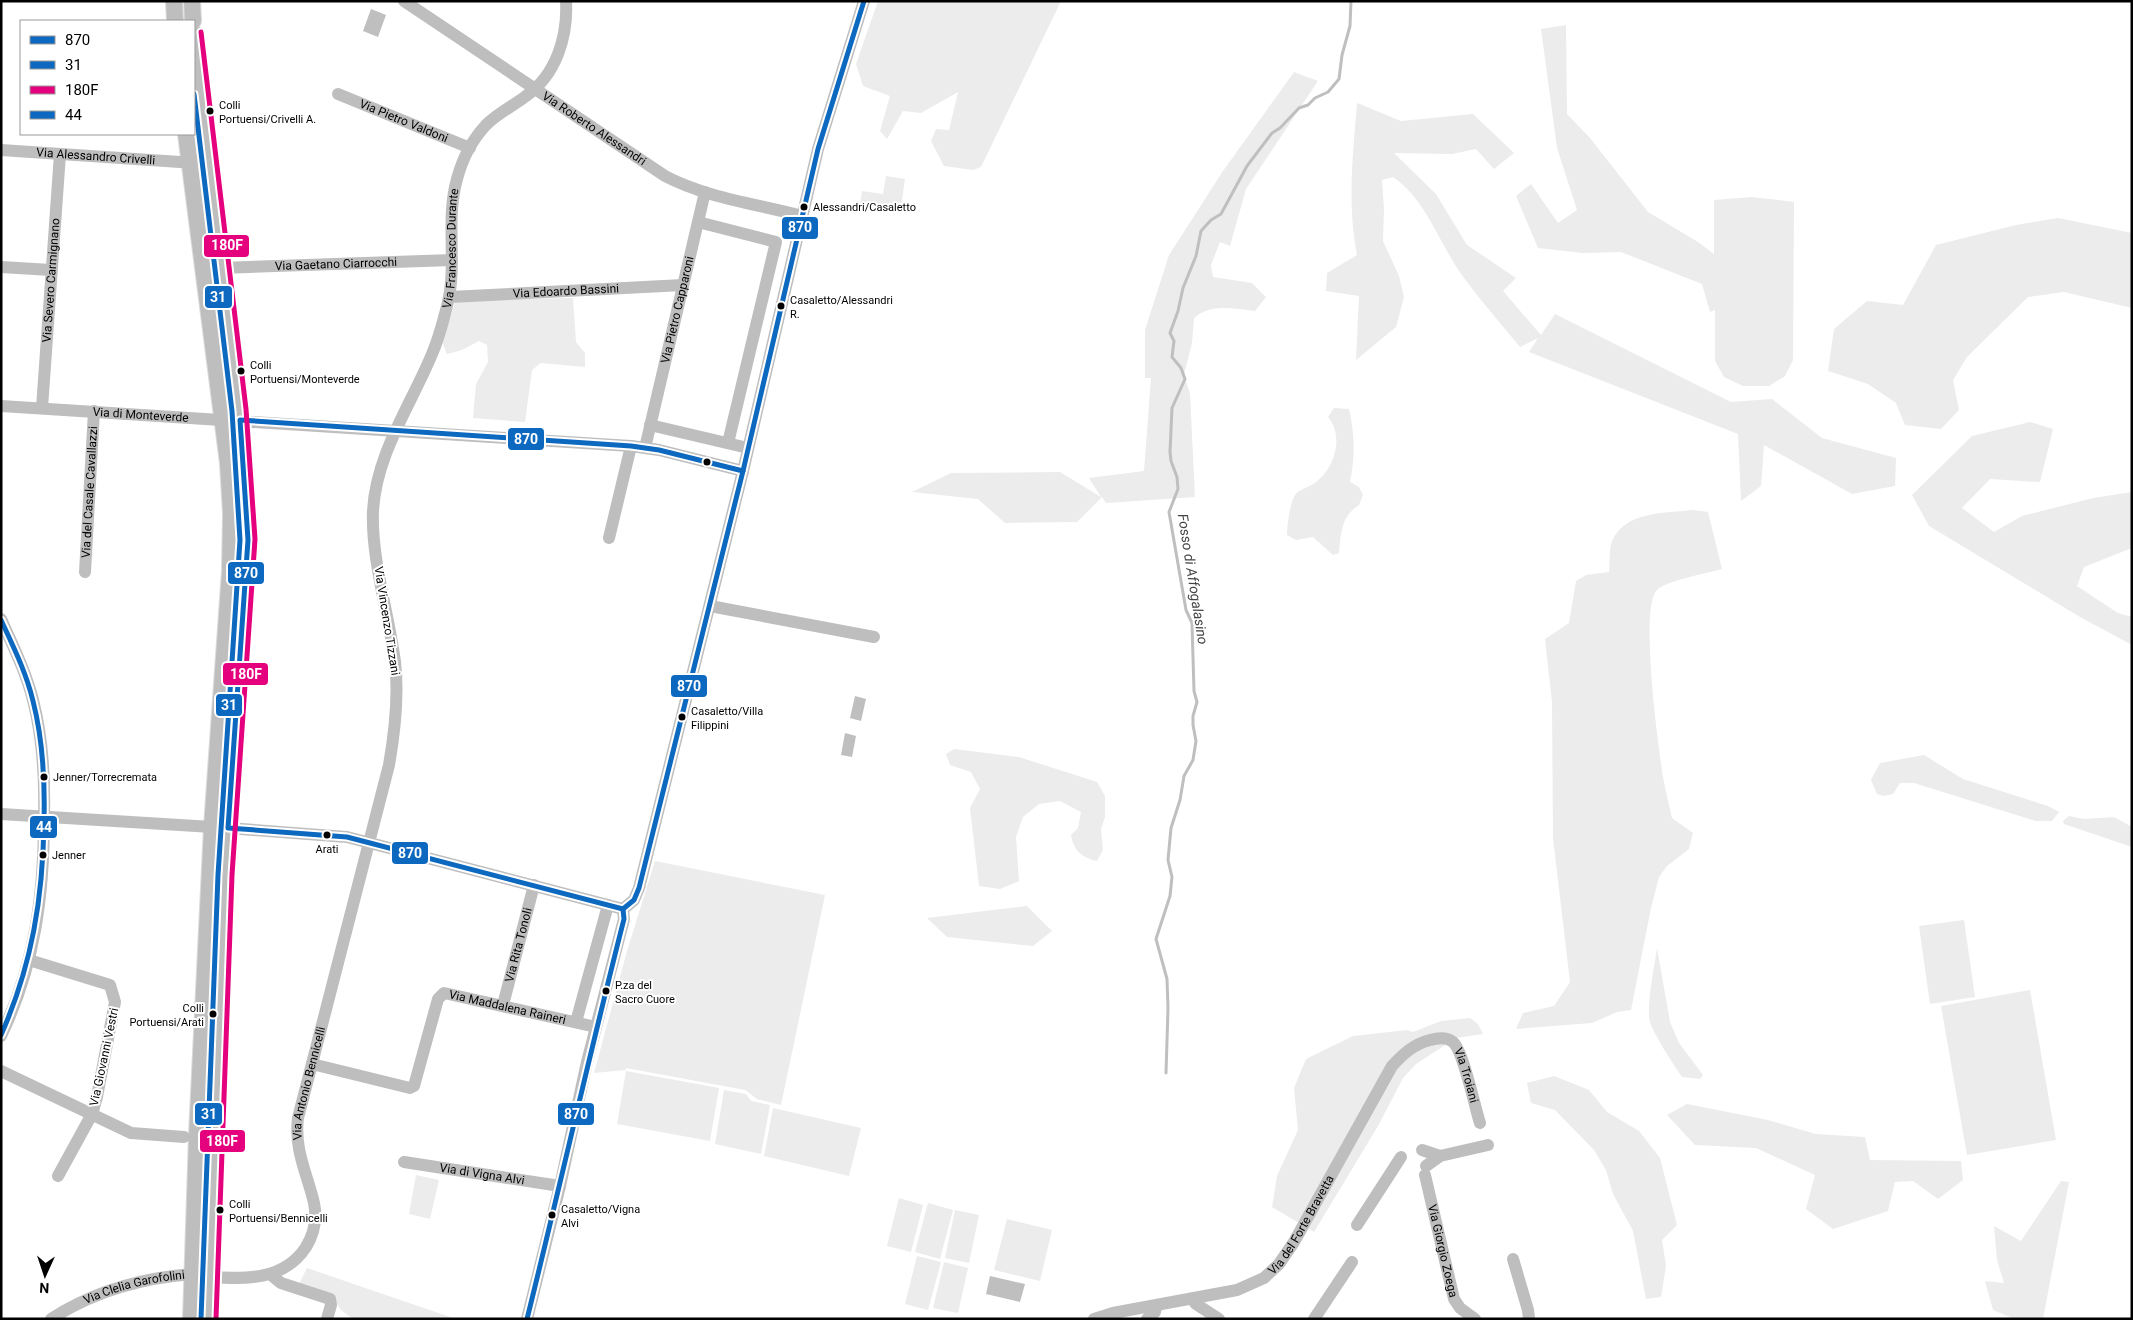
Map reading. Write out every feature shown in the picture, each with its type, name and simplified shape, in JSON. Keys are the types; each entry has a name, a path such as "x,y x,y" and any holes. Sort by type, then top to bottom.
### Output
{"main road":[{"path":"174,1 175,20"},
{"path":"192,1 193,20"},
{"path":"195,42 240,420 247,532 235,610 223,789 228,828 208,1319"},
{"path":"186,135 231,504 235,610"},
{"path":"191,1319 199,1083 212,827 223,789"}],"street":[{"name":"Via Roberto Alessandri","path":"404,1 534,90 666,176 685,186 705,192 802,216"},
{"name":"Via Francesco Durante","path":"396,430 435,348 450,297 452,216 455,188 470,148 489,122 534,90 553,66 558,55 565,25 566,1"},
{"path":"228,828 330,835 368,843 608,905 623,908 630,904 639,888 710,606 820,142 864,1"},
{"name":"Via Pietro Valdoni","path":"338,94 470,148"},
{"name":"Via Alessandro Crivelli","path":"1,150 189,163 208,161"},
{"name":"Via Severo Carmignano","path":"42,408 60,154"},
{"name":"Via Pietro Capparoni","path":"645,448 705,192"},
{"path":"698,222 776,242 728,443"},
{"name":"Via Gaetano Ciarrocchi","path":"221,268 452,260"},
{"path":"1,267 51,270"},
{"name":"Via Edoardo Bassini","path":"450,297 683,285"},
{"path":"1,406 42,408"},
{"name":"Via di Monteverde","path":"42,408 631,446 743,471"},
{"name":"Via del Casale Cavallazzi","path":"85,572 94,411"},
{"path":"650,425 748,448"},
{"name":"Via Vincenzo Tizzani","path":"368,843 389,764 396,712 395,662 376,548 373,514 378,475 396,430"},
{"path":"609,538 631,446"},
{"path":"710,606 874,637"},
{"path":"1,619 21,663 34,702 44,763 41,902 29,960 15,1003 1,1036"},
{"path":"1,814 212,827"},
{"name":"Via Antonio Bennicelli","path":"209,1277 257,1277 270,1274 289,1266 298,1257 310,1239 314,1227 314,1205 298,1150 296,1134 298,1118 368,843"},
{"name":"Via Rita Tonoli","path":"503,1005 534,885"},
{"path":"576,1022 608,905"},
{"path":"528,1319 596,1026 624,919 623,908"},
{"name":"Via Giovanni Vestri","path":"29,960 110,985 115,1002 92,1114 58,1176"},
{"name":"Via Maddalena Raineri","path":"312,1064 410,1088 414,1086 441,993 449,993 596,1026"},
{"path":"204,1001 221,1001"},
{"name":"Via Troiani","path":"1441,1039 1452,1041 1458,1048 1480,1123"},
{"name":"Via del Forte Bravetta","path":"1094,1319 1237,1290 1255,1283 1272,1272 1294,1242 1392,1066 1402,1055 1416,1045 1441,1039"},
{"path":"1,1071 132,1133 184,1137"},
{"path":"199,1083 217,1084"},
{"path":"1422,1150 1440,1156 1488,1145"},
{"name":"Via Giorgio Zoega","path":"1440,1156 1425,1170 1454,1299 1460,1308 1474,1319"},
{"path":"1357,1226 1401,1157"},
{"name":"Via di Vigna Alvi","path":"404,1162 560,1186"},
{"path":"194,1204 212,1204"},
{"path":"1513,1259 1529,1319"},
{"path":"1314,1319 1352,1262"},
{"name":"Via Clelia Garofolini","path":"51,1319 81,1302 108,1290 160,1277 192,1274"},
{"path":"270,1274 281,1283 330,1298 331,1305 327,1319"},
{"path":"1192,1298 1196,1304 1219,1319"},
{"path":"1147,1319 1155,1312 1156,1306"}],"shaded area":[{"path":"878,1 1061,1 981,167 973,170 944,166 931,141 936,129 949,130 958,92 921,113 903,111 887,139 880,131 890,96 863,86 856,64"},
{"path":"371,9 386,15 378,37 363,31"},
{"path":"1566,25 1567,114 1590,138 1648,212 1698,242 1714,254 1714,200 1752,197 1794,202 1793,360 1785,376 1769,386 1743,386 1724,377 1715,361 1715,310 1710,312 1702,284 1621,252 1583,253 1538,248 1516,196 1531,184 1558,223 1577,210 1557,148 1541,29"},
{"path":"1294,72 1318,81 1246,189 1230,246 1220,242 1211,265 1213,277 1252,283 1266,297 1255,311 1223,308 1208,310 1194,318 1192,343 1184,375 1190,393 1195,497 1106,503 1102,497 1077,522 1005,523 978,499 912,492 951,473 1060,472 1101,497 1089,478 1144,471 1151,378 1145,378 1145,330 1169,255 1223,171"},
{"path":"1357,103 1401,121 1473,114 1514,153 1494,169 1476,149 1452,154 1394,153 1436,194 1467,245 1516,278 1503,291 1541,335 1555,314 1731,402 1772,399 1822,438 1896,458 1895,486 1852,494 1764,445 1761,486 1741,501 1738,434 1529,352 1538,338 1520,347 1464,278 1415,198 1393,177 1382,180 1384,209 1383,241 1399,276 1404,297 1396,327 1356,360 1359,296 1326,291 1327,273 1357,255 1352,218 1352,199"},
{"path":"886,176 905,179 900,213 860,206 862,191 883,194"},
{"path":"2058,218 2132,233 2132,308 2064,292 2028,297 1967,357 1953,380 1959,410 1941,429 1905,425 1896,403 1868,384 1828,371 1834,329 1867,301 1903,305 1936,245 2016,225"},
{"path":"573,298 576,342 585,353 585,367 541,363 532,370 525,422 473,418 476,384 488,362 487,345 479,341 462,350 447,354 442,342 455,303 463,300"},
{"path":"1334,408 1349,409 1354,446 1350,482 1359,487 1363,495 1359,505 1353,509 1345,520 1341,532 1339,553 1333,555 1313,537 1296,540 1287,535 1290,510 1295,495 1313,484 1327,471 1335,453 1336,434 1328,417"},
{"path":"2030,422 2053,429 2040,482 1990,479 1962,508 1994,532 2022,516 2093,498 2132,492 2132,548 2084,567 2077,586 2118,613 2132,617 2132,645 2080,617 1929,526 1912,495 1972,436"},
{"path":"1693,510 1708,512 1722,569 1677,580 1657,590 1652,601 1650,620 1651,672 1663,777 1672,818 1693,833 1689,849 1667,866 1659,877 1631,1010 1617,1012 1592,1023 1516,1029 1523,1013 1554,1006 1570,982 1553,838 1552,702 1545,639 1569,623 1576,581 1586,575 1609,572 1612,541 1618,531 1626,524 1647,515"},
{"path":"855,696 866,699 861,721 850,718"},
{"path":"845,733 856,736 852,757 841,755"},
{"path":"954,749 1019,757 1097,782 1105,796 1105,817 1101,829 1103,850 1097,861 1087,858 1079,852 1072,840 1071,835 1078,828 1081,812 1060,801 1039,804 1023,817 1016,837 1019,881 1000,889 979,886 970,808 980,789 971,772 950,765 946,754"},
{"path":"1924,755 1963,779 2048,806 2059,812 2052,821 2036,821 1914,783 1900,783 1893,794 1884,796 1877,794 1871,780 1880,763"},
{"path":"2069,816 2084,819 2114,817 2132,827 2132,847 2064,824 2063,821"},
{"path":"655,861 825,895 781,1105 757,1099 745,1090 626,1068 626,1070 594,1073 627,951"},
{"path":"1027,906 1052,931 1033,946 947,937 927,918"},
{"path":"1964,920 1975,997 1930,1004 1919,926"},
{"path":"1657,948 1670,1022 1679,1043 1703,1075 1700,1079 1682,1077 1663,1048 1650,1023 1649,1000"},
{"path":"2030,990 2056,1140 1967,1155 1941,1006"},
{"path":"1470,1018 1478,1024 1483,1034 1456,1038 1416,1064 1403,1078 1378,1126 1314,1232 1272,1207 1277,1176 1298,1130 1294,1088 1306,1059 1353,1036 1407,1030 1413,1032 1441,1021"},
{"path":"626,1071 719,1088 710,1141 617,1124"},
{"path":"1554,1076 1589,1090 1607,1112 1639,1131 1660,1158 1677,1225 1662,1240 1666,1266 1661,1297 1646,1299 1633,1231 1613,1194 1606,1170 1594,1150 1555,1110 1531,1103 1527,1083"},
{"path":"724,1090 746,1094 751,1101 770,1105 761,1154 715,1144"},
{"path":"1687,1104 1768,1120 1816,1134 1865,1137 1870,1160 1961,1161 1963,1180 1938,1199 1913,1181 1895,1182 1888,1211 1833,1229 1806,1209 1815,1175 1756,1148 1695,1145 1667,1115"},
{"path":"773,1108 861,1128 849,1176 764,1156"},
{"path":"416,1175 439,1180 430,1219 409,1214"},
{"path":"2061,1181 2069,1182 2043,1319 2015,1319 1993,1310 1985,1281 2004,1283 1997,1260 1994,1226 2021,1241"},
{"path":"899,1198 923,1205 911,1252 887,1246"},
{"path":"928,1203 953,1210 940,1259 915,1252"},
{"path":"955,1210 979,1215 969,1263 945,1258"},
{"path":"1007,1219 1052,1230 1040,1281 994,1270"},
{"path":"917,1256 941,1262 928,1310 905,1304"},
{"path":"944,1262 968,1268 958,1313 933,1308"},
{"path":"307,1268 456,1319 353,1319 341,1310 334,1299 299,1284"},
{"path":"990,1276 1025,1284 1020,1302 986,1294"}],"waterway":[{"name":"Fosso di Affogalasino","path":"1166,1073 1167,979 1156,939 1170,896 1172,877 1168,860 1171,828 1180,800 1184,776 1193,760 1196,741 1193,716 1197,702 1194,691 1192,623 1186,610 1169,512 1178,489 1177,477 1170,452 1172,408 1185,379 1181,368 1172,357 1174,341 1170,333 1178,311 1183,288 1196,256 1201,231 1211,220 1221,214 1247,166 1272,133 1280,128 1299,108 1308,105 1315,98 1328,92 1339,79 1342,55 1350,26 1351,1"}],"transit line":[{"name":"870","path":"623,909 634,900 639,888 743,471 818,149 864,1"},
{"name":"180F","path":"201,32 246,409 255,539 232,875 216,1319"},
{"name":"31","path":"195,102 232,411 240,540 218,875 201,1319"},
{"name":"870","path":"623,909 347,837 228,828 248,540 240,420 631,446 659,450 743,471"},
{"name":"44","path":"1,620 15,649 30,690 41,746 44,776 43,849 34,931 21,983 1,1035"},
{"name":"870","path":"527,1319 624,919 623,909"}],"place":[{"name":"Colli Portuensi/Crivelli A.","path":"210,111"},
{"name":"Alessandri/Casaletto","path":"804,207"},
{"name":"Casaletto/Alessandri R.","path":"781,306"},
{"name":"Colli Portuensi/Monteverde","path":"241,371"},
{"name":"Casaletto/Villa Filippini","path":"682,717"},
{"name":"Jenner/Torrecremata","path":"44,777"},
{"name":"Arati","path":"327,835"},
{"name":"Jenner","path":"43,855"},
{"name":"P.za del Sacro Cuore","path":"606,991"},
{"name":"Colli Portuensi/Arati","path":"213,1014"},
{"name":"Colli Portuensi/Bennicelli","path":"220,1210"},
{"name":"Casaletto/Vigna Alvi","path":"552,1215"}]}
